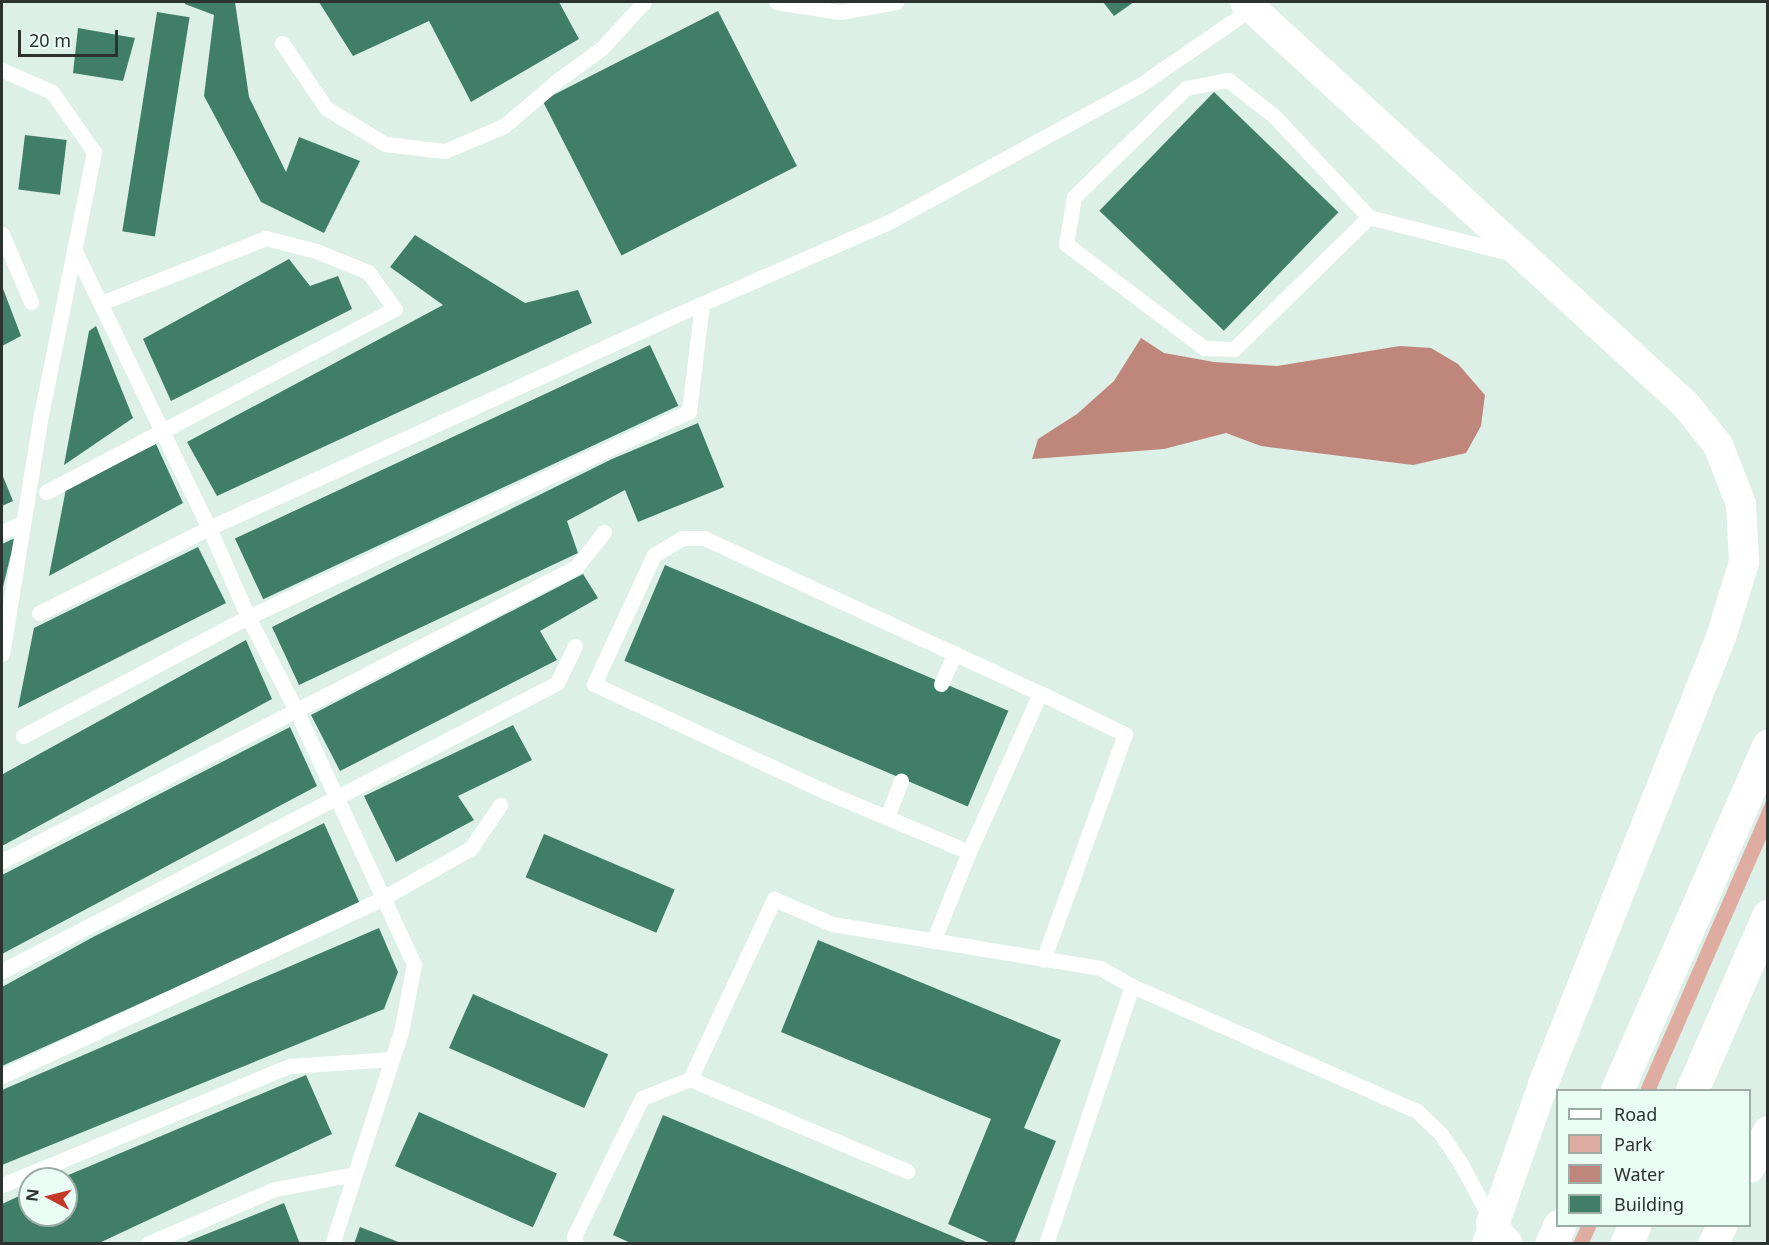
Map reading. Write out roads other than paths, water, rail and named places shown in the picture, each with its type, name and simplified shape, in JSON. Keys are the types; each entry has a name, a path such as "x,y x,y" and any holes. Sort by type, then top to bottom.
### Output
{"main road":[{"path":"1617,1089 1767,746"},
{"path":"1692,1089 1767,916"},
{"path":"1626,1244 1634,1227"}],"street":[{"path":"1249,5 1686,405 1718,445 1741,504 1744,562 1721,637 1543,1085 1495,1236"},
{"path":"1751,1164 1767,1131"},
{"path":"1713,1244 1722,1227"}],"lane":[{"path":"282,43 326,108 385,144 445,151 504,126 558,80 602,48 644,2"},
{"path":"776,2 840,12 896,2"},
{"path":"39,613 209,528 702,304 887,223 1140,85 1249,5"},
{"path":"2,70 52,92 94,152 40,414 2,654"},
{"path":"1369,217 1233,349 1204,348 1066,244 1074,197 1186,88 1228,80 1273,115 1369,217 1525,257"},
{"path":"2,234 31,302"},
{"path":"46,492 395,309 368,272 316,251 266,238 101,303"},
{"path":"74,249 209,528 248,617 295,708 414,964 401,1032 332,1244"},
{"path":"23,736 248,617 689,411 702,304"},
{"path":"2,532 23,522"},
{"path":"2,861 295,708 576,567 604,532"},
{"path":"969,852 886,817 594,684 654,555 682,538 704,538 1125,734 1043,960"},
{"path":"2,971 557,683 575,646"},
{"path":"941,684 955,653"},
{"path":"934,939 969,852 1040,693"},
{"path":"886,817 901,781"},
{"path":"2,1076 383,898 471,849 500,805"},
{"path":"576,1244 574,1236 642,1098 690,1079 774,899 832,924 1101,968 1132,986 1417,1111 1441,1134 1460,1162 1495,1236"},
{"path":"1046,1244 1132,986"},
{"path":"2,1185 290,1066 392,1059"},
{"path":"690,1079 908,1171"},
{"path":"147,1244 275,1189 355,1174"}],"water":[{"path":"1141,338 1164,353 1214,362 1277,366 1400,346 1431,348 1458,364 1485,395 1481,426 1466,453 1413,465 1261,446 1226,433 1164,449 1032,459 1038,439 1077,414 1114,381"}]}
